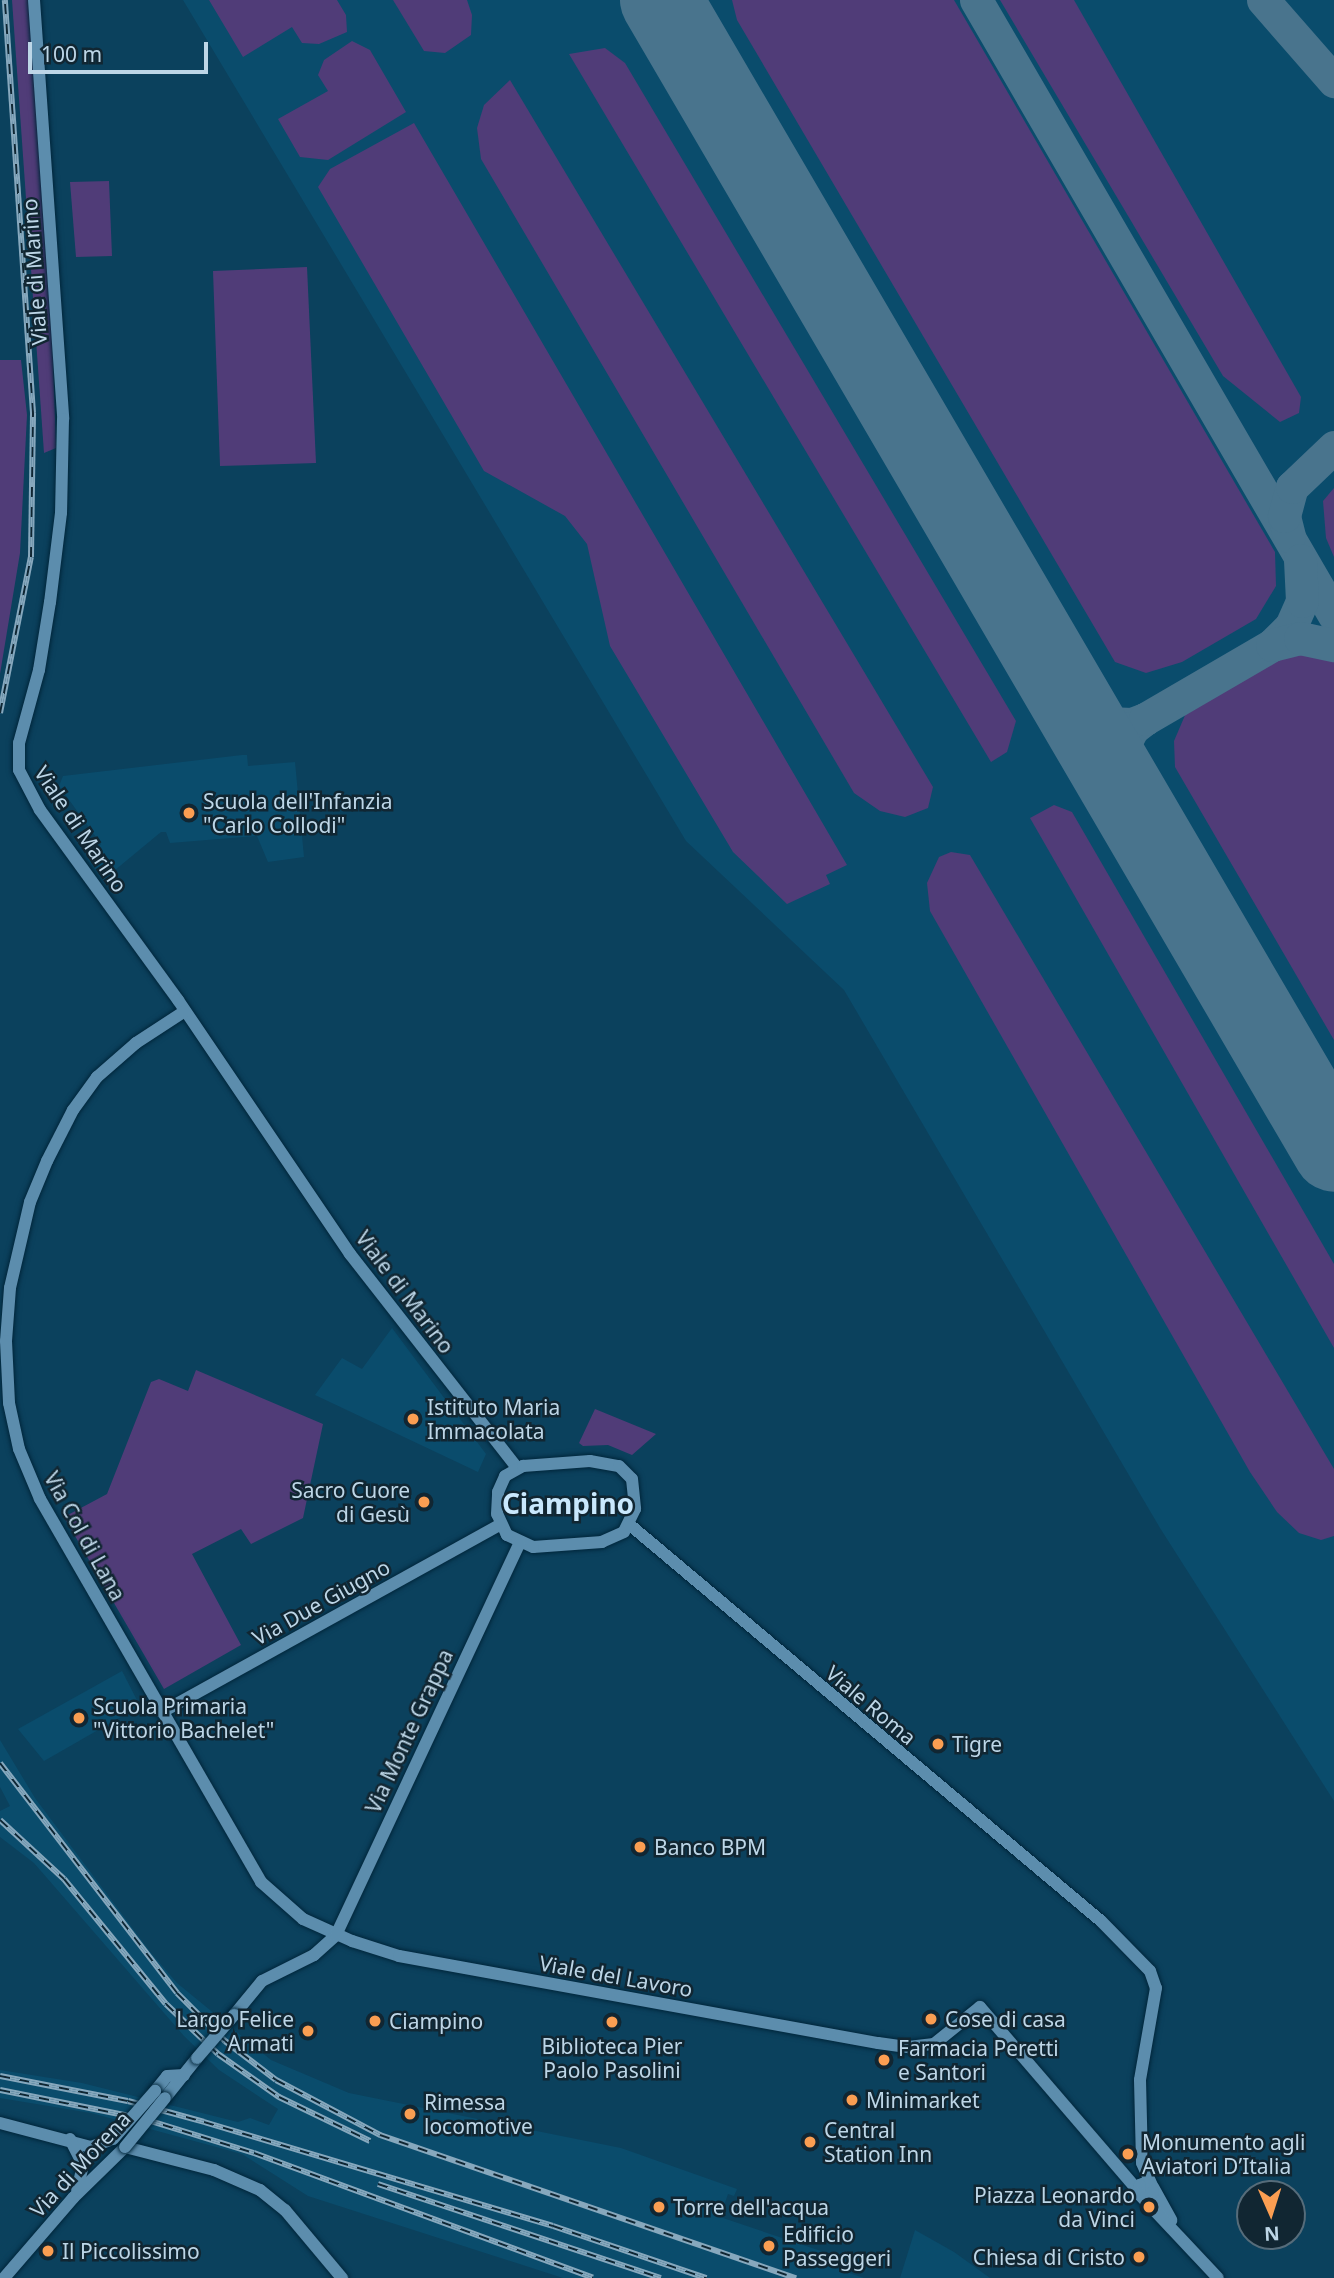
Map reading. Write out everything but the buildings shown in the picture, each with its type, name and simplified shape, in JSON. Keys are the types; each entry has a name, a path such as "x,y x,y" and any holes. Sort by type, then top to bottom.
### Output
{"street":[{"name":"Viale di Marino","path":"34,0 63,419 61,513 51,602 39,670 19,744 19,770 47,819 185,1011 350,1254 517,1468"},
{"name":"Via Col di Lana","path":"185,1011 114,1061 77,1103 35,1187 5,1279 6,1365 11,1418 22,1457 40,1499 257,1877 288,1910 336,1935"},
{"path":"585,1461 620,1466 630,1476 636,1496 630,1525 602,1542 519,1544 500,1525 499,1488 517,1468 585,1461"},
{"name":"Via Due Giugno","path":"162,1712 500,1525"},
{"name":"Viale Roma","path":"630,1525 1090,1912 1155,1980 1140,2080 1142,2163 1153,2186"},
{"name":"Via Monte Grappa","path":"336,1935 519,1544"},
{"name":"Viale del Lavoro","path":"336,1935 425,1962 891,2045 934,2044 981,2007 1141,2194"},
{"name":"Via di Morena","path":"69,2139 96,2147 113,2139 184,2075 262,1981 312,1957 336,1935"},
{"name":"Via di Morena","path":"4,2278 73,2198 125,2147 160,2094"},
{"path":"0,2123 69,2139 83,2165 73,2198"},
{"path":"125,2147 214,2170 260,2190 290,2214 342,2278"},
{"path":"1141,2194 1150,2196 1153,2186"},
{"path":"1153,2186 1178,2233"},
{"path":"1141,2194 1218,2278"}],"shaded area":[{"path":"12,0 30,0 50,273 56,448 44,453"},
{"path":"183,0 1334,0 1334,1801 1160,1528 844,990 686,841"},
{"path":"209,0 337,0 346,15 347,32 319,44 302,43 292,27 243,57"},
{"path":"393,0 467,0 472,15 471,35 445,53 424,51"},
{"path":"732,0 954,0 1275,552 1276,586 1256,619 1182,662 1146,673 1115,662 737,20"},
{"path":"1000,0 1074,0 1301,397 1299,413 1280,422 1223,376"},
{"path":"352,41 370,50 406,112 328,160 300,157 278,119 328,91 318,75 324,60"},
{"path":"605,48 625,63 1016,721 1007,752 991,762 569,54"},
{"path":"510,80 933,787 928,808 905,817 880,811 854,793 481,159 477,128 484,105"},
{"path":"414,123 847,865 826,875 830,884 787,904 733,852 610,646 587,544 565,516 484,471 318,187 330,169"},
{"path":"109,181 112,256 76,257 70,182"},
{"path":"307,267 316,463 220,466 213,271"},
{"path":"0,360 21,360 27,415 20,553 0,674"},
{"path":"1334,488 1334,557 1326,538 1323,501"},
{"path":"1310,653 1334,662 1334,1040 1175,767 1174,741 1186,713 1274,657"},
{"name":"Scuola dell'Infanzia \"Carlo Collodi\"","path":"247,755 248,766 295,762 304,857 268,862 257,836 170,843 166,832 161,832 103,880 88,860 101,844 59,786 63,776"},
{"path":"1054,805 1072,812 1334,1264 1334,1348 1030,818"},
{"path":"951,852 970,855 1334,1469 1334,1536 1321,1540 1299,1533 1277,1512 1250,1472 930,911 927,883 939,857"},
{"name":"Istituto Maria Immacolata","path":"392,1328 486,1454 478,1472 315,1395 342,1358 362,1369"},
{"path":"196,1370 323,1424 303,1518 251,1544 241,1529 192,1554 241,1645 164,1689 64,1517 107,1494 151,1382 159,1379 188,1391"},
{"path":"595,1409 656,1434 632,1455 608,1445 583,1446 579,1443"},
{"name":"Scuola Primaria \"Vittorio Bachelet\"","path":"122,1671 140,1706 44,1761 18,1729"},
{"path":"0,1740 35,1798 151,1953 177,1983 271,2060 349,2093 621,2148 737,2189 734,2196 728,2194 720,2217 827,2253 823,2264 864,2278 563,2278 308,2196 242,2154 91,2113 0,2098 0,2070 82,2083 238,2122 250,2118 269,2125 278,2109 219,2070 184,2036 34,1863 0,1837 0,1811 10,1806 0,1787"},
{"path":"915,2230 954,2252 990,2278 900,2278"}],"taxiway":[{"path":"976,0 1334,615"},
{"path":"1263,0 1334,81"},
{"path":"1289,536 1284,516 1292,487 1334,447"},
{"path":"1272,645 1291,626 1302,601 1300,560"},
{"path":"1125,795 1120,753 1132,729 1145,719 1272,645 1300,638 1334,645"},
{"path":"1068,697 1080,711 1107,723 1132,724 1145,719"},
{"path":"1322,1130 1334,1146"}],"runway":[{"path":"661,0 1334,1151"}],"railway":[{"path":"0,713 31,557 33,413 5,0"},
{"path":"0,1763 177,1993 225,2041 276,2080 380,2135 796,2278"},
{"path":"0,1820 64,1879 166,2004 218,2054 279,2097 370,2141"},
{"path":"0,2076 128,2101 204,2122 553,2226 706,2278"},
{"path":"0,2090 144,2119 254,2153 593,2278"},
{"path":"378,2184 661,2278"}],"place":[{"name":"Scuola dell'Infanzia \"Carlo Collodi\"","path":"189,813"},
{"name":"Istituto Maria Immacolata","path":"413,1419"},
{"name":"Sacro Cuore di Gesù","path":"424,1502"},
{"name":"Scuola Primaria \"Vittorio Bachelet\"","path":"79,1718"},
{"name":"Tigre","path":"938,1744"},
{"name":"Banco BPM","path":"640,1847"},
{"name":"Cose di casa","path":"931,2019"},
{"name":"Ciampino","path":"375,2021"},
{"name":"Biblioteca Pier Paolo Pasolini","path":"612,2022"},
{"name":"Largo Felice Armati","path":"308,2031"},
{"name":"Farmacia Peretti e Santori","path":"884,2060"},
{"name":"Minimarket","path":"852,2100"},
{"name":"Rimessa locomotive","path":"410,2114"},
{"name":"Central Station Inn","path":"810,2142"},
{"name":"Monumento agli Aviatori D’Italia","path":"1128,2154"},
{"name":"Torre dell'acqua","path":"659,2207"},
{"name":"Piazza Leonardo da Vinci","path":"1149,2207"},
{"name":"Edificio Passeggeri","path":"769,2246"},
{"name":"Il Piccolissimo","path":"48,2251"},
{"name":"Chiesa di Cristo","path":"1139,2257"}],"district":[{"name":"Ciampino","path":"568,1503"}]}
